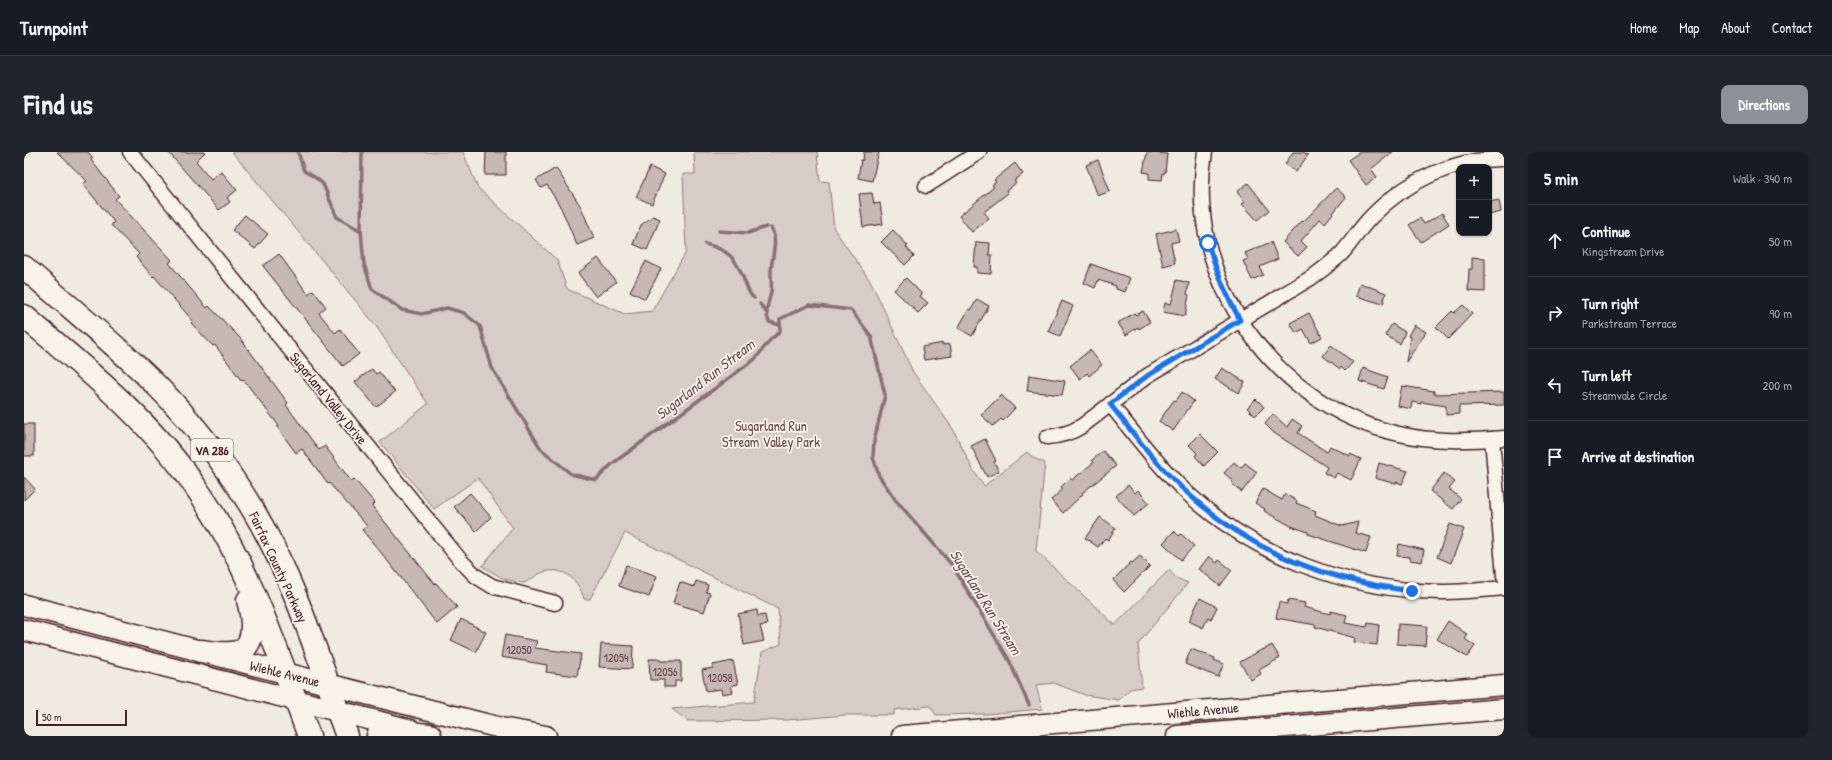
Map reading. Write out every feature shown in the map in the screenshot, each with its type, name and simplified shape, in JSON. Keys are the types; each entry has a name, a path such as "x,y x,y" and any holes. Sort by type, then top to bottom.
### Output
{"highway":[{"name":"Fairfax County Parkway","path":"24,267 125,355 159,388 190,422 214,452 250,506 269,539 299,609 347,736"},
{"name":"VA 286","path":"24,316 95,377 148,429 172,456 197,488 235,552 286,673 309,736"},
{"path":"200,651 237,652 244,650 249,645 252,627 251,616 235,552"},
{"path":"378,736 395,732 432,735"}],"main road":[{"name":"Wiehle Avenue","path":"24,605 501,728 546,736"},
{"name":"Wiehle Avenue","path":"24,630 432,735"},
{"name":"Wiehle Avenue","path":"902,736 1504,685"},
{"name":"Wiehle Avenue","path":"1177,736 1504,708"}],"street":[{"name":"Sugarland Valley Drive","path":"130,152 461,561 476,576 492,586 555,603"},
{"path":"926,186 979,152"},
{"path":"1205,152 1202,185 1204,217 1208,243 1217,273 1227,297 1256,344 1286,375 1314,397 1337,411 1364,424 1398,434 1427,439 1456,441 1498,438 1504,576"},
{"path":"1047,437 1060,436 1072,432 1082,426 1147,376 1327,267 1342,252 1370,218 1388,201 1407,187 1449,168 1471,162 1504,159"},
{"path":"1110,404 1168,475 1185,491 1225,524 1275,553 1309,568 1342,579 1376,586 1412,591 1442,592 1504,588"}],"green space":[{"name":"Sugarland Run Stream Valley Park","path":"232,152 463,152 478,188 557,260 567,289 625,314 652,311 686,252 683,174 695,174 694,152 817,152 820,181 829,182 834,229 871,282 913,372 953,429 973,470 984,486 1027,452 1035,459 1045,463 1036,551 1115,625 1169,570 1176,578 1188,583 1138,644 1142,687 1130,689 1119,700 1085,695 1054,683 1036,685 1042,709 986,714 936,715 930,706 894,710 894,715 846,715 787,720 688,721 672,709 754,702 762,652 781,644 778,609 625,533 590,599 584,599 578,585 573,579 561,572 547,571 523,583 504,579 482,566 513,528 478,478 434,509 380,442 428,404 374,323"}],"building":[{"path":"57,152 88,152 93,158 91,160 119,196 115,199 172,260 169,263 207,308 209,306 240,338 288,403 286,405 319,450 325,446 351,481 354,479 375,503 372,506 435,584 436,583 457,607 437,624 362,530 367,526 329,483 328,484 302,449 296,453 277,427 279,426 243,379 241,380 215,345 213,346 191,323 193,321 136,257 139,254 111,225 114,222 83,184 87,181"},
{"path":"168,152 205,152 196,161 211,179 221,171 237,190 227,198 230,202 219,210"},
{"path":"486,152 506,152 506,175 485,175"},
{"path":"864,152 879,152 872,181 858,178"},
{"path":"1147,152 1167,154 1165,173 1163,173 1162,180 1149,179 1149,173 1143,172"},
{"path":"1293,152 1303,152 1308,155 1296,172 1285,164"},
{"path":"1360,152 1393,152 1371,169 1377,177 1366,185 1348,160"},
{"path":"1098,160 1110,191 1098,196 1086,165"},
{"path":"1015,163 1023,174 1014,181 1016,183 1006,191 1008,193 984,212 989,218 972,232 959,216 994,187 992,185 996,182 994,180"},
{"path":"650,167 665,174 652,204 636,197"},
{"path":"556,168 581,207 594,238 577,245 561,208 547,185 541,188 536,180"},
{"path":"1248,183 1269,210 1257,220 1242,204 1245,202 1237,192"},
{"path":"1336,188 1346,197 1325,223 1320,219 1301,241 1307,247 1298,256 1283,242"},
{"path":"872,193 874,204 880,203 883,224 863,227 859,194"},
{"path":"1499,200 1501,212 1492,214 1492,201"},
{"path":"1442,213 1449,224 1421,242 1409,225 1420,218 1424,224"},
{"path":"245,215 268,234 255,249 232,230"},
{"path":"653,216 660,219 647,250 633,244 641,225"},
{"path":"1176,229 1179,241 1171,243 1175,263 1163,266 1156,234"},
{"path":"893,230 908,246 906,247 914,256 905,265 881,242"},
{"path":"976,242 990,243 989,255 992,255 991,274 977,273 977,267 974,267"},
{"path":"1271,242 1278,259 1260,267 1263,275 1252,280 1243,261 1248,259 1245,253"},
{"path":"279,254 308,294 313,290 326,307 319,313 335,333 340,329 359,354 343,366 263,266"},
{"path":"1472,257 1485,258 1485,292 1468,291 1469,269 1472,269"},
{"path":"598,258 616,282 596,297 578,273"},
{"path":"646,261 661,269 645,299 630,291"},
{"path":"1091,264 1130,278 1125,292 1116,289 1116,286 1098,280 1095,288 1084,283"},
{"path":"906,278 922,294 920,296 928,303 918,313 894,290"},
{"path":"1177,280 1189,283 1187,294 1189,295 1185,316 1163,312 1165,303 1171,304"},
{"path":"1360,283 1386,293 1383,304 1356,296"},
{"path":"977,299 989,306 972,336 958,328 969,309 971,310"},
{"path":"1062,301 1073,306 1060,336 1048,331"},
{"path":"1463,305 1472,314 1448,339 1436,327 1452,311 1454,313"},
{"path":"1143,311 1150,322 1139,329 1138,327 1126,335 1118,323 1134,313 1136,315"},
{"path":"1309,313 1322,337 1311,343 1303,329 1296,333 1290,323"},
{"path":"1392,324 1405,332 1400,344 1385,335"},
{"path":"1414,325 1426,332 1406,362 1410,337 1408,336"},
{"path":"943,343 943,345 950,344 952,356 924,360 922,347"},
{"path":"1331,345 1353,362 1345,371 1323,356"},
{"path":"1090,350 1102,365 1089,376 1087,373 1080,379 1070,366"},
{"path":"1222,368 1245,382 1239,393 1215,379"},
{"path":"1363,368 1388,377 1384,389 1359,381"},
{"path":"372,369 376,374 379,372 395,392 376,407 355,382"},
{"path":"1029,375 1065,381 1062,395 1027,391"},
{"path":"1402,386 1434,391 1434,394 1504,392 1504,405 1459,406 1459,414 1446,415 1446,406 1412,402 1411,409 1398,406"},
{"path":"1182,392 1194,401 1173,431 1159,421 1174,400 1176,401"},
{"path":"1001,395 1015,408 1003,421 1001,419 993,426 981,415"},
{"path":"1256,399 1264,407 1255,416 1247,408"},
{"path":"1273,414 1287,427 1292,419 1302,426 1298,433 1327,452 1330,446 1350,456 1350,454 1361,459 1351,480 1337,473 1334,478 1324,473 1327,467 1274,433 1265,424"},
{"path":"24,424 34,424 34,456 24,456"},
{"path":"1200,434 1218,452 1204,466 1195,456 1197,453 1189,445"},
{"path":"985,439 996,461 994,462 999,471 987,477 971,446"},
{"path":"1103,451 1116,466 1082,493 1083,494 1063,513 1051,500 1063,489 1061,487 1070,478 1072,480 1094,462 1092,460"},
{"path":"1234,462 1241,468 1245,463 1257,472 1242,492 1231,483 1233,481 1224,473"},
{"path":"1379,463 1408,471 1402,484 1396,482 1396,484 1375,478"},
{"path":"1444,473 1455,482 1449,489 1461,499 1453,509 1430,491"},
{"path":"24,477 35,489 24,500"},
{"path":"1128,485 1135,493 1138,490 1149,503 1134,516 1116,496"},
{"path":"1263,489 1282,500 1285,494 1297,501 1296,503 1316,511 1315,515 1342,526 1358,522 1355,533 1371,537 1366,553 1308,534 1308,532 1291,526 1264,511 1265,509 1255,503"},
{"path":"470,493 491,517 476,531 454,507"},
{"path":"1100,517 1116,528 1108,540 1105,538 1098,547 1085,538"},
{"path":"1450,524 1464,529 1451,563 1437,557"},
{"path":"1174,531 1179,536 1181,534 1194,546 1181,560 1163,543"},
{"path":"1399,544 1424,550 1422,562 1410,560 1410,557 1397,556"},
{"path":"1140,556 1150,566 1124,592 1113,580 1131,562 1132,563"},
{"path":"1209,556 1217,563 1219,560 1232,570 1220,586 1199,569"},
{"path":"626,565 657,576 649,597 619,586"},
{"path":"696,581 708,585 706,592 710,593 704,612 673,603 680,582 694,587"},
{"path":"1200,598 1217,607 1211,619 1208,618 1203,628 1189,621"},
{"path":"1288,600 1305,603 1304,607 1330,614 1331,611 1347,615 1345,623 1367,627 1368,623 1379,625 1377,645 1354,642 1355,638 1315,627 1316,625 1276,618 1279,602 1287,604"},
{"path":"757,610 758,616 765,615 767,625 760,626 764,641 744,645 738,614"},
{"path":"461,619 486,632 476,652 451,640"},
{"path":"1448,621 1468,635 1465,639 1475,646 1467,657 1437,639"},
{"path":"1398,624 1427,626 1425,646 1397,644"},
{"path":"505,635 537,641 535,648 581,654 577,676 546,672 547,665 501,657"},
{"path":"601,644 633,646 632,669 599,667"},
{"path":"1272,645 1280,658 1259,670 1261,674 1251,680 1240,662"},
{"path":"1191,649 1215,658 1214,660 1224,664 1218,677 1185,664"},
{"path":"649,659 660,659 660,661 681,661 681,681 675,681 675,687 664,687 664,680 650,680"},
{"path":"733,661 738,684 731,686 733,692 722,694 721,689 706,691 702,670 713,668 713,665"}],"waterway":[{"path":"298,152 304,171 323,184 337,217 361,231"},
{"name":"Sugarland Run Stream","path":"362,152 361,231 364,264 372,289 402,310 422,314 447,308 464,313 480,326 492,368 541,449 571,474 596,480 612,464 755,359 771,339 780,332 780,319 809,305 851,310 871,336 885,395 874,441 873,457 879,476 895,499 952,565 1009,660 1029,705"},
{"path":"719,231 748,233 766,227"},
{"path":"771,228 775,244 771,267 771,290 767,314 769,322 780,325"},
{"path":"705,244 721,249 735,261 742,274 749,293 754,298"},
{"path":"760,304 766,312"}],"route":[{"path":"1208,243 1217,273 1227,297 1240,320 1147,376 1110,404 1168,475 1225,524 1253,542 1309,568 1342,579 1412,591"}]}
